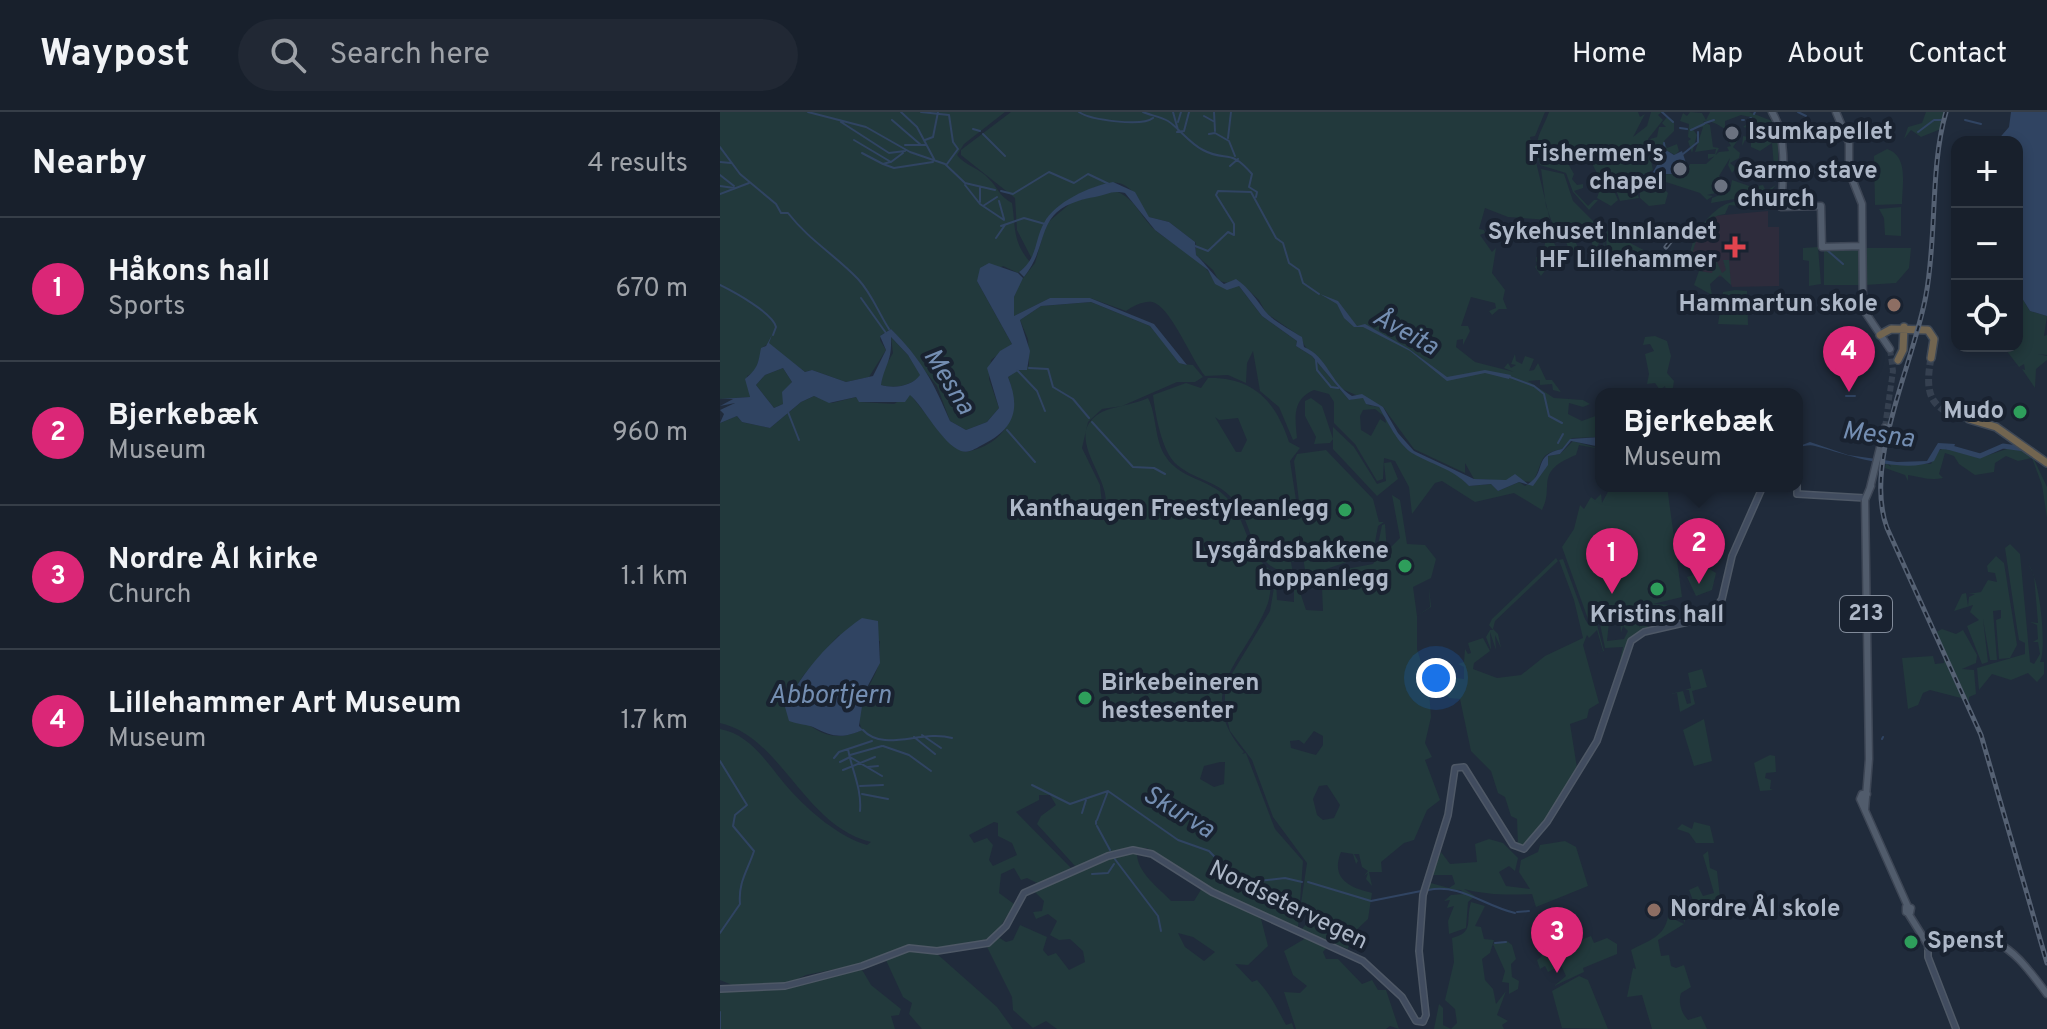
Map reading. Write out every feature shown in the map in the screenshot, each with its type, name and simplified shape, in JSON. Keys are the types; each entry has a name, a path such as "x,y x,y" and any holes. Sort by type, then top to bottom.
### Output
{"highway":[{"path":"1882,335 1928,330 1933,337 1931,358"},
{"path":"1898,360 1904,331"},
{"path":"1969,419 1992,425 2044,460"}],"main road":[{"path":"1772,112 1780,135 1784,168 1781,207 1821,206 1822,247 1862,246"},
{"path":"1836,112 1849,144 1849,171 1862,204 1863,305 1889,348"},
{"name":"213","path":"1885,427 1876,469 1865,498 1870,753 1865,810 1913,922 1930,945"},
{"name":"Nordsetervegen","path":"720,989 785,986 862,966 909,948 937,951 988,943 1006,926 1024,893 1108,856 1133,850 1152,854 1212,892 1363,961 1402,997 1416,1021 1423,1022 1426,1015 1419,951 1423,892 1446,822 1455,768 1464,767 1513,845 1524,849 1550,818 1595,744 1614,696 1626,650 1637,635 1674,628 1695,620 1713,612 1722,599 1732,556 1760,492"},
{"path":"1797,492 1865,498"},
{"path":"1956,1029 1930,960 1930,945 1974,940 2000,943 2013,951 2047,996"}],"shaded area":[{"name":"Sykehuset Innlandet HF Lillehammer","path":"1768,211 1768,227 1779,227 1779,286 1732,287 1728,277 1707,276 1691,259 1692,244 1713,216"}],"green space":[{"path":"720,112 1005,112 964,144 957,155 985,175 1012,203 1018,241 1031,263 1018,273 1003,266 977,281 1012,344 991,360 989,379 999,408 987,422 966,430 950,421 937,386 891,329 881,335 880,340 886,350 869,377 846,382 812,370 805,372 768,344 763,347 755,372 747,376 750,397 720,399"},
{"path":"1011,112 1545,112 1535,136 1530,137 1550,220 1508,217 1485,208 1479,229 1485,233 1480,235 1492,252 1496,248 1492,273 1505,290 1503,299 1507,309 1499,309 1492,315 1489,311 1496,308 1495,303 1471,297 1461,326 1468,326 1470,331 1463,345 1463,339 1457,340 1456,347 1475,362 1514,372 1504,368 1508,363 1511,368 1516,365 1511,364 1515,354 1516,361 1522,364 1525,356 1534,359 1529,371 1534,370 1538,363 1546,380 1552,380 1561,392 1553,390 1552,384 1540,385 1540,380 1528,381 1554,398 1583,400 1590,404 1583,407 1569,403 1568,414 1582,421 1595,416 1595,437 1572,438 1562,449 1548,453 1533,482 1474,479 1465,463 1465,473 1414,449 1383,407 1340,388 1307,349 1301,337 1266,313 1259,300 1245,287 1219,281 1213,270 1196,255 1196,243 1169,222 1149,217 1131,191 1122,184 1095,187 1051,215 1039,237 1033,261 1017,230 1015,198 961,155 961,150"},
{"path":"1549,112 1638,112 1640,117 1645,114 1633,137 1647,126 1651,112 1662,112 1658,115 1663,120 1648,139 1647,156 1651,158 1655,144 1650,139 1657,137 1659,127 1666,127 1662,123 1667,117 1674,121 1674,131 1664,141 1667,148 1677,144 1679,151 1675,155 1666,150 1658,163 1651,161 1653,170 1643,175 1640,184 1648,189 1636,191 1639,198 1620,201 1610,173 1606,173 1618,200 1611,206 1597,198 1602,183 1584,148 1566,147 1562,153 1574,174 1572,179 1577,185 1583,184 1583,188 1574,191 1588,206 1598,200 1589,210 1573,192 1566,173 1540,165 1537,143"},
{"path":"1690,112 1702,113 1706,120 1710,112 1749,112 1772,121 1767,112 1770,112 1778,135 1778,165 1774,167 1772,143 1760,151 1751,147 1751,139 1745,140 1742,146 1743,136 1762,143 1761,131 1743,127 1755,118 1741,115 1725,121 1725,129 1703,121 1710,125 1713,147 1719,148 1715,156 1708,159 1708,154 1715,154 1716,149 1695,152 1703,127 1692,128 1697,135 1692,153 1688,141 1691,139 1688,137 1689,124 1680,121 1683,113 1687,116"},
{"path":"1926,112 1946,112 1941,129 1921,137 1911,130 1904,139 1908,127 1922,123"},
{"path":"1734,134 1738,140 1733,147 1740,153 1739,158 1730,163 1736,168 1732,173 1728,165 1730,158 1719,176 1728,184 1725,184 1727,190 1731,186 1729,190 1707,195 1713,196 1707,200 1700,193 1666,182 1663,188 1668,193 1665,204 1649,206 1640,198 1640,192 1650,190 1659,175 1685,173 1690,164 1706,164 1719,152 1729,151 1727,147 1731,146 1726,137 1732,138"},
{"path":"1887,149 1899,158 1901,164 1902,204 1875,205 1874,156"},
{"path":"1541,169 1564,174 1573,201 1605,233 1604,256 1603,235 1594,253 1591,238 1583,239 1581,234 1574,238 1580,253 1576,255 1575,245 1572,257 1566,242 1558,241 1564,240 1564,235 1558,239 1564,234 1564,229 1559,228 1565,227 1558,223 1556,236 1552,239 1564,262 1555,267 1557,256 1550,256 1553,268 1549,265 1547,251 1547,268 1541,276 1535,267 1542,259 1536,262 1536,257 1543,256 1545,243 1540,242 1540,234 1547,233 1548,226 1553,225 1546,206"},
{"path":"1782,171 1778,205 1773,208 1766,203 1762,210 1762,203 1741,201 1740,206 1729,205 1725,214 1709,221 1699,234 1690,265 1691,247 1706,220 1729,203 1774,195 1780,187"},
{"path":"1732,180 1752,187 1763,185 1766,191 1776,185 1769,193 1711,203 1712,198 1730,191"},
{"path":"1114,191 1127,197 1154,229 1205,267 1215,284 1239,286 1262,316 1297,341 1296,346 1312,356 1349,400 1363,397 1368,405 1379,407 1385,417 1393,431 1414,454 1455,471 1469,486 1491,484 1498,491 1519,482 1525,486 1541,474 1548,456 1560,454 1573,441 1595,448 1579,445 1576,455 1554,467 1542,510 1514,493 1475,502 1442,481 1435,483 1412,514 1409,487 1395,461 1384,458 1383,479 1377,481 1355,444 1334,423 1334,402 1329,394 1314,390 1302,398 1296,410 1297,438 1293,440 1279,407 1260,391 1253,351 1247,363 1246,383 1228,375 1205,376 1168,316 1152,302 1126,311 1090,298 1050,298 1014,316 1014,297 1020,282 1035,263 1046,224 1072,202","holes":["1375,409 1385,417 1386,423 1380,419 1371,436 1361,430 1360,416 1363,410"]},
{"path":"1901,207 1901,236 1885,235 1884,218 1879,209"},
{"path":"1607,231 1664,261 1662,269 1654,260 1649,261 1636,251 1606,252"},
{"path":"1818,247 1821,284 1809,286 1809,261 1803,260 1803,248"},
{"path":"1824,248 1861,248 1861,285 1824,285"},
{"path":"1865,248 1911,248 1909,268 1896,283 1865,285"},
{"path":"1716,260 1722,273 1726,270 1723,260 1729,260 1731,285 1720,275 1710,284 1712,295 1694,285 1699,271 1712,273"},
{"path":"1747,291 1748,325 1718,324 1723,292"},
{"path":"2023,300 2030,311 2047,316 2044,336 2047,335 2047,355 2038,354 2047,356 2047,360 2036,369 2035,388 2022,369 2025,370 2024,364 2019,367 2008,352 2023,352"},
{"path":"1091,302 1150,326 1182,364 1193,365 1203,377 1195,382 1177,382 1122,406 1148,398 1159,443 1166,457 1179,470 1227,498 1251,546 1272,571 1266,608 1227,678 1222,695 1223,712 1229,731 1244,752 1242,754 1246,753 1275,829 1303,861 1298,928 1209,889 1147,848 1118,850 1083,866 1075,866 1037,824 1041,816 1056,805 1050,795 1039,795 1039,800 1016,812 1071,868 1039,884 1027,878 1021,880 1014,868 1001,874 999,893 1014,904 996,934 978,943 937,949 911,946 866,963 806,975 787,984 732,985 720,980 720,729 742,738 760,753 815,815 856,841 867,845 871,842 848,833 828,819 760,745 742,731 720,723 720,423 737,416 742,422 770,428 801,402 814,396 832,403 856,397 860,402 894,404 910,394 944,437 965,452 979,449 1000,435 1007,426 1013,403 1008,377 1012,374 1005,373 1029,366 1028,339 1020,320 1041,306","holes":["1121,406 1100,413 1089,424 1085,437 1105,494 1105,508 1098,520 1102,504 1100,485 1082,448 1088,422 1102,409","839,635 880,641 879,663 859,714 862,730 839,736 821,732 785,707 803,676","1225,762 1224,784 1214,787 1200,779 1204,766","994,822 998,823 998,836 1012,843 1017,855 993,866 989,860 993,845 987,838 974,843 969,835"]},
{"path":"1655,336 1667,341 1671,356 1667,373 1674,381 1673,388 1647,384 1649,374 1645,354 1654,351 1650,344 1643,345 1645,337"},
{"path":"891,337 921,375 902,386 881,385 882,372 893,353"},
{"path":"783,368 792,382 784,396 791,408 783,412 783,404 774,408 756,385 765,375"},
{"path":"1208,378 1238,382 1250,387 1270,404 1289,442 1300,448 1290,461 1298,513 1315,516 1313,508 1300,509 1294,461 1297,454 1326,450 1373,499 1379,522 1384,522 1378,526 1373,553 1306,576 1299,531 1300,560 1291,562 1293,574 1267,563 1231,497 1182,469 1169,455 1163,441 1153,395 1186,383 1201,388","holes":["1215,417 1219,420 1238,418 1247,440 1241,452 1236,452"]},
{"path":"1311,398 1322,406 1333,439 1330,443 1314,444 1316,437 1305,416 1305,401"},
{"path":"1333,427 1354,447 1377,484 1386,481 1384,463 1391,462 1398,479 1377,496 1333,449"},
{"path":"1946,447 1979,458 2010,448 2031,453 2047,487 2047,518 2042,485 2032,458 2018,461 2006,456 1995,463 1994,472 1975,475 1959,464 1954,456 1945,453 1939,474 1943,478 1908,475 1908,481 1905,475 1885,468 1886,463 1891,467 1889,463 1931,464 1936,452"},
{"path":"1608,492 1668,492 1682,597 1653,604 1672,605 1650,608 1652,623 1642,606 1633,607 1640,628 1640,613 1649,628 1633,638 1619,673 1623,647 1605,648 1600,624 1607,619 1609,622 1607,641 1624,639 1628,631 1623,626 1621,633 1620,616 1612,622 1612,616 1600,621 1594,604 1594,620 1597,617 1597,621 1588,619 1562,547 1574,529 1580,505 1584,509 1591,497 1595,500 1601,494 1602,503"},
{"path":"1392,495 1400,500 1407,544 1425,545 1436,559 1431,578 1413,587 1417,649 1426,678 1438,679 1439,684 1429,691 1431,717 1425,743 1432,757 1425,760 1440,800 1427,810 1414,840 1404,843 1381,862 1382,872 1369,872 1372,886 1366,879 1368,873 1364,876 1368,871 1362,867 1359,854 1354,854 1358,861 1356,864 1353,854 1341,852 1338,861 1340,876 1350,885 1372,893 1368,919 1350,936 1348,949 1301,930 1313,916 1311,912 1300,910 1307,863 1273,817 1252,760 1230,731 1225,711 1225,685 1270,611 1276,576 1279,576 1276,580 1277,600 1294,602 1294,578 1281,576 1295,577 1306,610 1323,611 1322,588 1380,584 1374,576 1323,583 1323,580 1374,570 1335,574 1335,571 1373,564 1380,554 1376,555 1382,525 1385,524 1387,551 1400,538","holes":["1314,731 1323,736 1323,745 1316,755 1291,748 1290,741 1299,740 1304,744","1327,785 1340,805 1334,818 1323,820 1317,815 1313,799 1319,786"]},
{"path":"1697,542 1703,542 1706,567 1716,573 1712,590 1696,596 1687,577 1693,575 1690,553 1696,551"},
{"path":"2010,544 2020,554 2030,662 2034,664 2040,654 2038,642 2033,642 2038,639 2037,625 2030,622 2038,623 2034,578 2036,583 2042,629 2040,662 2044,662 2044,674 2037,682 2028,673 2011,680 1992,674 1979,690 1977,668 2025,654 2025,643 2019,640 2005,548"},
{"path":"1996,556 2004,563 2017,645 2010,658 1999,659 1996,620 2001,618 2001,610 1993,611 1997,660 1990,660 1983,619 1988,662 1982,664 1967,626 1979,620 1970,612 1973,605 1954,611 1962,594 1966,593 1968,606 1969,597 1975,594 1968,594 1981,592 1988,580 1997,582 1995,573 1988,572 1987,566"},
{"path":"1556,558 1558,561 1495,621 1493,629 1498,634 1501,648 1495,635 1496,650 1490,632 1491,650 1486,637 1490,630 1493,630 1489,625 1492,619"},
{"path":"1563,559 1585,619 1588,624 1597,625 1604,651 1594,654 1603,651 1597,630 1589,638 1587,635 1583,645 1599,703 1589,709 1587,718 1570,724 1577,768 1549,815 1526,844 1518,845 1517,819 1511,816 1505,797 1498,793 1491,771 1471,751 1460,699 1449,698 1445,691 1448,685 1444,687 1439,681 1449,677 1464,679 1464,667 1458,664 1464,662 1465,649 1468,654 1471,653 1468,643 1483,638 1490,651 1474,663 1473,669 1497,678 1521,675 1545,656 1583,638 1574,600 1559,560"},
{"path":"1942,629 1956,634 1963,630 1977,655 1976,663 1962,669 1974,670 1976,694 1969,697 1969,703 1936,632"},
{"path":"1943,653 1967,707 1961,698 1930,690 1923,693 1918,705 1908,709 1902,658 1933,656 1935,664 1944,663"},
{"path":"1702,669 1707,687 1692,691 1695,704 1680,712 1677,693 1670,694 1683,691 1687,704 1691,703 1689,690 1685,690 1691,688 1688,673"},
{"path":"1704,719 1712,761 1694,766 1683,730"},
{"path":"1770,755 1775,756 1776,772 1766,773 1765,778 1771,780 1770,789 1773,790 1760,791 1754,763"},
{"path":"1694,822 1710,826 1714,843 1696,843 1689,833 1677,829 1682,824 1692,829"},
{"path":"1489,839 1503,843 1518,858 1515,871 1509,866 1499,872 1506,886 1530,889 1519,872 1521,860 1538,852 1540,845 1565,841 1576,847 1588,886 1536,907 1532,894 1497,894 1464,889 1475,896 1468,902 1466,928 1449,934 1448,921 1454,906 1447,908 1450,900 1444,901 1451,895 1464,894 1461,890 1425,889 1427,882 1449,888 1455,884 1452,875 1432,875 1441,852 1450,864 1477,862 1475,844"},
{"path":"1708,851 1710,868 1717,871 1720,897 1720,901 1716,903 1713,900 1714,904 1709,907 1721,905 1685,917 1685,923 1681,915 1697,911 1689,890 1698,886 1703,896 1714,893 1703,855"},
{"path":"1137,852 1144,873 1171,901 1194,901 1202,888 1260,915 1268,946 1248,965 1235,964 1252,982 1257,980 1286,1025 1292,1023 1294,1029 1057,1029 1046,1021 1033,1028 1013,1010 1012,997 986,945 998,937 1006,942 1013,940 1020,925 1047,937 1043,950 1048,956 1056,953 1069,970 1085,962 1083,951 1070,939 1059,940 1050,935 1057,921 1048,914 1036,919 1033,912 1042,911 1044,901 1034,891 1114,856","holes":["1178,933 1193,937 1215,952 1204,961 1185,947"]},
{"path":"1471,902 1485,906 1475,926 1481,927 1484,939 1494,940 1490,953 1482,959 1485,980 1493,989 1496,1004 1506,991 1497,1015 1508,1021 1502,1025 1504,1029 1451,1029 1457,1023 1455,1009 1445,1000 1454,962 1452,938 1467,929"},
{"path":"1554,911 1566,927 1560,931 1560,936 1573,943 1591,936 1594,943 1607,938 1617,944 1617,954 1583,968 1584,972 1554,986 1566,976 1561,965 1548,972 1545,966 1540,969 1537,960 1541,957"},
{"path":"1668,916 1684,924 1658,940 1661,956 1669,955 1671,966 1676,968 1684,965 1691,987 1681,993 1682,1010 1688,1020 1701,1016 1707,1029 1652,1029 1642,995 1627,997 1633,968 1636,969 1631,950 1660,933"},
{"path":"1306,938 1327,947 1323,952 1326,959 1338,959 1362,984 1372,980 1378,990 1386,990 1399,1029 1390,1026 1386,1029 1296,1029 1284,992 1300,993 1307,986 1293,975 1284,951"},
{"path":"1507,941 1512,945 1516,959 1511,964 1512,977 1519,981 1518,989 1509,994 1509,983 1502,982 1505,971 1493,944"},
{"path":"908,950 936,953 997,1007 1013,1029 922,1029 909,1014 912,1003 903,997 885,958"},
{"path":"861,968 871,985 901,1009 899,1015 891,1016 895,1029 720,1029 720,991 781,988"},
{"path":"1579,976 1588,980 1608,1029 1562,1028 1552,991"},
{"path":"1439,1004 1443,1008 1443,1025 1451,1029 1434,1029"}],"water":[{"path":"2011,112 2047,112 2047,316 2030,311 2023,300 2023,136 2001,136 2009,127"},
{"path":"1666,150 1674,155 1682,151 1687,166 1679,167 1672,174 1656,174 1649,188 1643,187 1637,176 1653,172"},
{"path":"1113,182 1135,192 1149,217 1169,222 1195,242 1196,255 1220,281 1224,284 1236,279 1249,290 1268,315 1302,337 1304,347 1318,357 1345,391 1352,396 1362,394 1383,407 1398,433 1414,451 1474,479 1506,480 1515,474 1528,484 1534,480 1547,455 1562,449 1570,439 1595,437 1595,446 1571,441 1560,454 1548,456 1548,465 1533,486 1519,482 1498,491 1491,484 1469,486 1407,449 1379,407 1366,404 1363,398 1349,400 1312,356 1296,346 1297,341 1262,316 1239,286 1227,290 1215,284 1208,270 1155,230 1125,193 1109,193 1061,209 1046,228 1033,264 1024,277 1019,272 1030,261 1049,215 1074,196"},
{"path":"989,263 1018,273 1023,278 1014,297 1014,316 1050,298 1090,298 1154,324 1187,365 1179,363 1150,326 1091,302 1041,306 1020,320 1030,351 1027,370 1019,370 1008,377 1014,399 1012,417 1002,432 970,451 961,451 947,441 910,395 905,402 859,402 856,397 829,403 814,396 801,402 770,428 742,422 737,416 720,423 724,414 720,410 735,403 720,406 733,399 720,399 750,397 745,379 755,369 761,348 766,346 772,335 769,343 805,372 812,370 846,382 873,376 886,350 880,336 891,329 926,372 950,421 966,430 987,422 999,408 987,368 1000,351 1012,344 977,281 980,268","holes":["891,337 908,355 920,375 903,386 881,385","783,368 792,382 782,392 783,404 774,408 756,385 765,375"]},
{"path":"1320,294 1338,301 1357,326 1365,324 1409,349 1447,377 1485,370 1511,375 1509,379 1485,373 1447,381 1410,351 1363,327 1354,327 1344,318 1337,304"},
{"path":"1810,442 1848,455 1897,462 1927,461 1938,443 1955,444 1953,450 1940,449 1934,461 1907,466 1874,462 1803,445"},
{"name":"Abbortjern","path":"862,618 878,621 880,663 864,693 859,726 863,730 837,736 789,721 785,707 800,681 828,646"}],"waterway":[{"path":"808,112 866,127 910,152 945,164 965,183 995,190"},
{"path":"901,112 917,127 934,159"},
{"path":"921,112 949,115 953,142 958,149 947,164"},
{"path":"925,140 933,137 938,112"},
{"path":"1079,112 1116,121 1138,122 1153,118"},
{"path":"1143,112 1168,121 1203,150 1238,161 1252,174 1249,187 1257,192 1256,197"},
{"path":"1173,112 1178,130"},
{"path":"1178,122 1181,112"},
{"path":"1177,132 1184,131 1189,112"},
{"path":"1214,112 1215,131"},
{"path":"1228,138 1231,112"},
{"path":"1662,112 1673,122"},
{"path":"1798,112 1806,116"},
{"path":"1204,116 1213,121"},
{"path":"892,120 921,145"},
{"path":"1705,123 1714,120"},
{"path":"1918,132 1934,120 1941,120"},
{"path":"1965,120 1981,124"},
{"path":"841,122 889,153 905,151"},
{"path":"1691,130 1704,124"},
{"path":"1680,128 1687,129"},
{"path":"973,129 980,131"},
{"path":"1683,154 1698,142 1698,132"},
{"path":"1209,134 1215,133 1229,141 1235,156"},
{"path":"983,134 1005,156"},
{"path":"854,140 891,162 903,153"},
{"path":"1664,143 1665,151"},
{"path":"905,145 926,145"},
{"path":"720,147 740,174 776,204 781,213 788,213 858,279 889,329"},
{"path":"862,153 883,164 890,162"},
{"path":"1230,166 1238,159"},
{"path":"720,162 731,163"},
{"path":"883,164 894,168 933,162"},
{"path":"1001,191 1013,194 1049,172 1074,183 1088,174 1109,184"},
{"path":"720,175 734,186"},
{"path":"720,194 749,183"},
{"path":"965,185 980,204 1004,220"},
{"path":"720,186 734,188"},
{"path":"980,188 980,202"},
{"path":"1195,246 1208,251 1228,232 1234,235 1234,224 1216,195 1218,191 1251,192 1276,238 1283,243 1289,263 1299,270 1303,283 1319,294"},
{"path":"983,206 997,197"},
{"path":"999,201 1004,219"},
{"path":"1001,226 1024,218 1045,224"},
{"path":"996,238 1005,225"},
{"path":"1827,250 1843,264"},
{"path":"720,285 768,316 776,327 773,335"},
{"path":"861,298 886,333"},
{"path":"1316,360 1317,370 1331,387 1338,388"},
{"path":"1029,368 1048,369 1053,387 1073,399 1089,418"},
{"path":"1017,370 1037,391 1045,411"},
{"name":"Åveita","path":"1510,377 1534,386 1544,394 1549,416 1562,423"},
{"path":"1846,396 1855,396"},
{"path":"788,412 799,440"},
{"path":"1092,422 1133,467 1154,468 1165,474"},
{"path":"1007,430 1035,462"},
{"path":"1558,443 1563,434"},
{"name":"Mesna","path":"1948,447 1980,456 2003,446 2025,449"},
{"name":"Skurva","path":"863,730 882,740 928,736 952,738"},
{"path":"922,735 941,748"},
{"path":"914,737 935,754"},
{"path":"834,758 839,752 872,741"},
{"path":"850,755 882,746"},
{"path":"883,746 909,755 931,771"},
{"path":"848,749 858,788 860,811"},
{"path":"840,762 850,757 882,776"},
{"path":"843,770 875,757"},
{"name":"Skurva","path":"720,761 747,805 735,815 733,826 754,851 742,883 740,904 720,933"},
{"path":"868,767 878,766"},
{"path":"860,786 883,785"},
{"name":"Skurva","path":"1032,785 1070,804 1108,791 1178,840 1209,851 1240,883 1285,878 1302,882"},
{"path":"1097,820 1108,791"},
{"path":"862,794 888,799"},
{"path":"1082,813 1086,800"},
{"path":"1097,826 1110,850"},
{"path":"1114,858 1158,916 1161,931"},
{"path":"1092,874 1108,873 1114,864"},
{"name":"Skurva","path":"1308,882 1371,901 1421,891"},
{"name":"Skurva","path":"1428,890 1461,892 1515,913"},
{"name":"Skurva","path":"1517,912 1529,911"},
{"path":"1495,943 1506,942"},
{"name":"Skurva","path":"720,1012 720,1029"}],"tunnel":[{"path":"1885,427 1893,371 1890,349"},
{"path":"1931,358 1929,382 1933,400 1946,411 1969,419"}],"railway":[{"path":"1946,112 1938,155 1926,295 1886,443 1881,473 1881,502 1887,528 1981,735 2047,963"},
{"path":"1666,247 1680,229"}],"place":[{"name":"Isumkapellet","path":"1732,133"},
{"name":"Fishermen's chapel","path":"1680,169"},
{"name":"Garmo stave church","path":"1721,186"},
{"name":"Sykehuset Innlandet HF Lillehammer","path":"1735,247"},
{"name":"Hammartun skole","path":"1894,305"},
{"name":"Lillehammer Art Museum","path":"1849,392"},
{"name":"Mudo","path":"2020,412"},
{"name":"Kanthaugen Freestyleanlegg","path":"1345,510"},
{"name":"Lysgårdsbakkene hoppanlegg","path":"1405,566"},
{"name":"Bjerkebæk","path":"1699,584"},
{"name":"Kristins hall","path":"1657,589"},
{"name":"Håkons hall","path":"1612,594"},
{"name":"Birkebeineren hestesenter","path":"1085,698"},
{"name":"Nordre Ål skole","path":"1654,910"},
{"name":"Spenst","path":"1911,942"},
{"name":"Nordre Ål kirke","path":"1557,973"}]}
